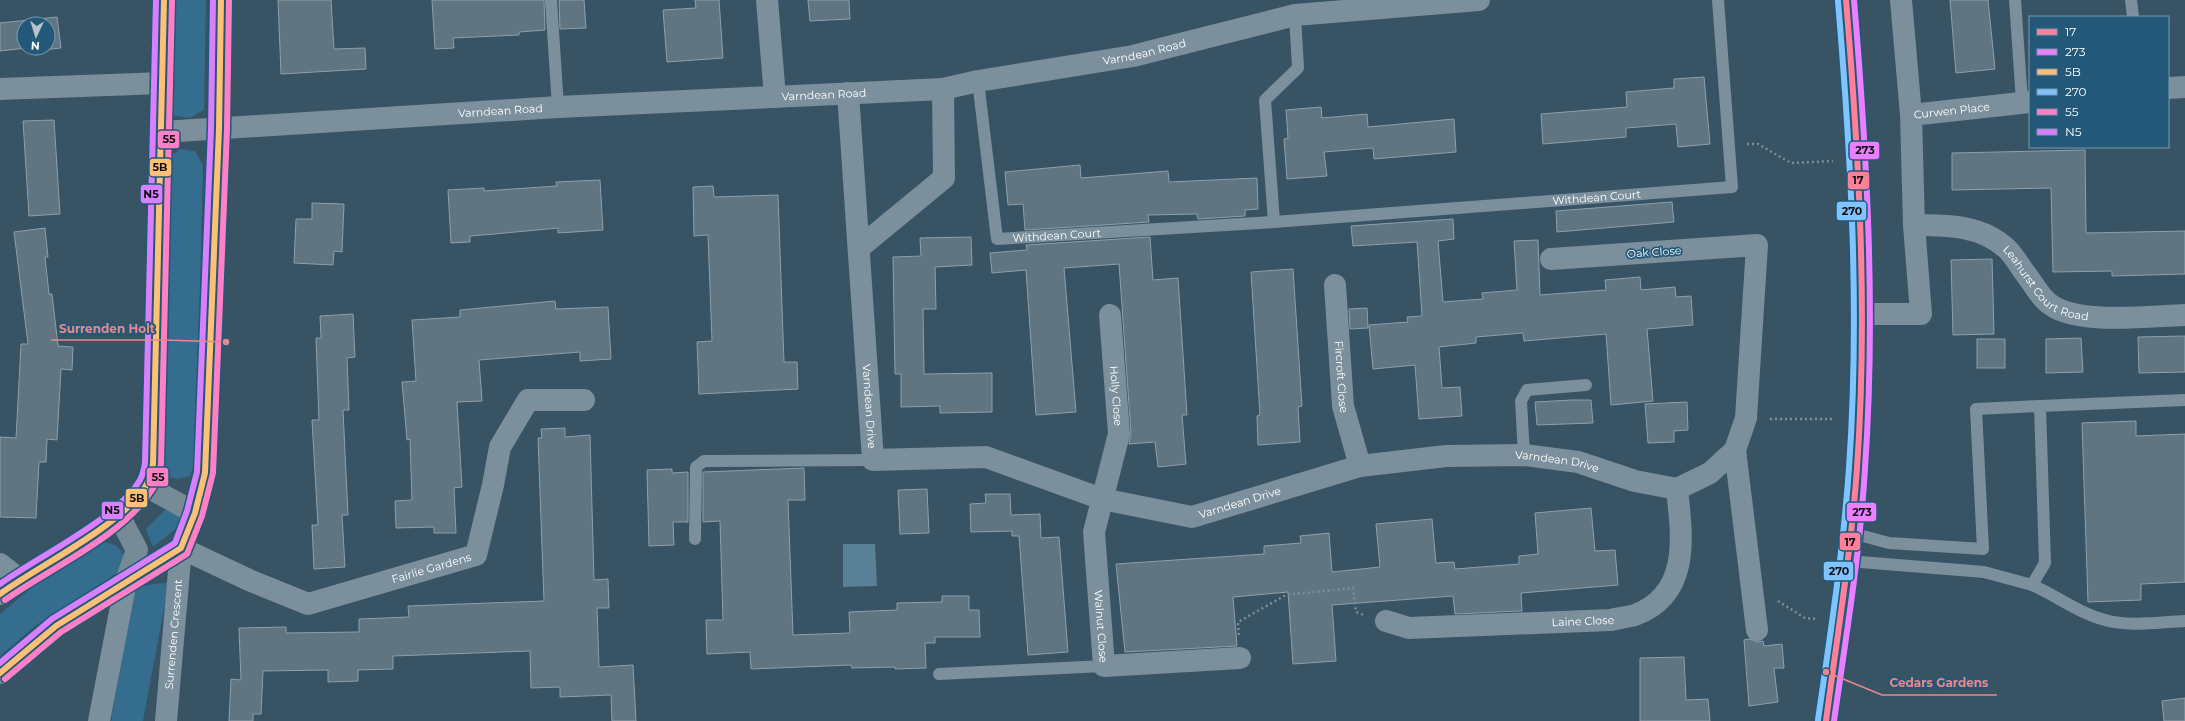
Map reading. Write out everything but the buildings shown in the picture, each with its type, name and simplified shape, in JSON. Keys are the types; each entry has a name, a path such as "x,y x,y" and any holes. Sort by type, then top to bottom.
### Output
{"highway":[{"path":"1826,721 1852,533 1859,419 1862,314 1858,174 1846,0"}],"street":[{"path":"0,594 18,579 109,523 146,486 153,464 164,0"},
{"path":"0,673 56,626 126,581 182,548 195,513 205,473 219,129 221,0"},
{"path":"767,0 775,97"},
{"name":"Varndean Road","path":"162,132 558,107 943,89 978,81 1133,56 1295,15 1479,0"},
{"name":"Curwen Place","path":"1901,0 1911,115 2026,102"},
{"path":"0,89 163,83"},
{"path":"2169,88 2185,86"},
{"path":"859,248 944,178 943,89"},
{"name":"Varndean Drive","path":"848,93 873,460 986,457 1102,499 1192,518 1360,466 1446,456 1524,455 1578,462 1635,481 1677,489"},
{"path":"1862,314 1921,314 1914,225 1911,115"},
{"name":"Leahurst Court Road","path":"1914,225 1963,227 1994,240 2008,250 2042,298 2055,308 2069,313 2110,317 2185,315"},
{"name":"Oak Close","path":"1551,259 1757,245 1746,418"},
{"name":"Fircroft Close","path":"1335,285 1344,406 1360,466"},
{"name":"Holly Close","path":"1102,499 1119,434 1110,315"},
{"name":"Fairlie Gardens","path":"182,548 249,580 308,604 476,555 493,485 500,447 528,400 584,400"},
{"path":"1746,418 1735,450 1757,630"},
{"path":"1677,489 1710,473 1735,450"},
{"path":"146,486 195,513"},
{"name":"Laine Close","path":"1386,621 1409,628 1611,620 1635,614 1653,605 1668,590 1680,566 1683,540 1677,489"},
{"name":"Walnut Close","path":"1102,499 1094,532 1104,666 1240,658"},
{"path":"99,721 126,581 136,550 118,514"},
{"name":"Surrenden Crescent","path":"166,721 182,548"},
{"path":"0,564 18,579"}],"lane":[{"path":"551,0 558,107"},
{"name":"Withdean Court","path":"978,81 997,239 1274,222 1732,187 1718,0"},
{"path":"2015,0 2026,102"},
{"path":"2131,0 2133,16"},
{"path":"1274,222 1265,100 1298,68 1295,15"},
{"path":"1524,455 1522,401 1527,390 1586,385"},
{"path":"1852,533 1889,543 1983,550 1976,409 2185,400"},
{"path":"2032,586 2045,563 2040,406"},
{"path":"695,539 696,468 704,461 873,460"},
{"path":"1848,561 1984,572 2032,586 2070,606 2105,620 2119,623 2185,621"},
{"path":"938,674 1104,666"}],"path":[{"path":"1729,144 1758,144 1791,162 1820,162"},
{"path":"1746,418 1859,419"},
{"path":"1240,658 1238,622 1286,595 1353,588 1356,612 1386,621"},
{"path":"1754,602 1777,600 1805,618"}],"shaded area":[{"path":"172,0 206,0 204,110 190,118 175,116 168,107"},
{"path":"180,149 195,151 203,165 196,462 190,476 178,479 168,477 163,463 169,157"},
{"path":"166,509 188,519 153,547 146,529"},
{"path":"102,541 117,546 124,555 122,570 35,626 0,656 0,614 36,584"},
{"path":"843,544 875,544 877,586 843,587"},
{"path":"169,582 143,721 111,721 135,587"}],"transit line":[{"name":"N5","path":"0,584 96,522 129,494 142,476 145,463 156,0"},
{"name":"5B","path":"0,594 80,544 101,529 136,499 147,484 150,477 153,464 164,0"},
{"name":"55","path":"5,600 84,551 123,523 139,507 152,490 159,474 161,464 172,0"},
{"name":"N5","path":"0,663 52,619 175,543 187,511 197,472 211,129 213,0"},
{"name":"5B","path":"0,673 56,626 181,548 195,513 205,473 219,129 221,0"},
{"name":"55","path":"5,679 61,632 187,554 202,516 213,473 227,129 229,0"},
{"name":"17","path":"1826,721 1851,532 1857,468 1862,351 1862,292 1858,176 1846,0"},
{"name":"273","path":"1834,721 1860,532 1865,468 1870,351 1870,292 1866,176 1854,0"},
{"name":"270","path":"1818,720 1836,594 1843,531 1849,468 1854,351 1854,293 1850,176 1838,1"}],"place":[{"name":"Surrenden Holt","path":"226,342"},
{"name":"Cedars Gardens","path":"1826,672"}]}
